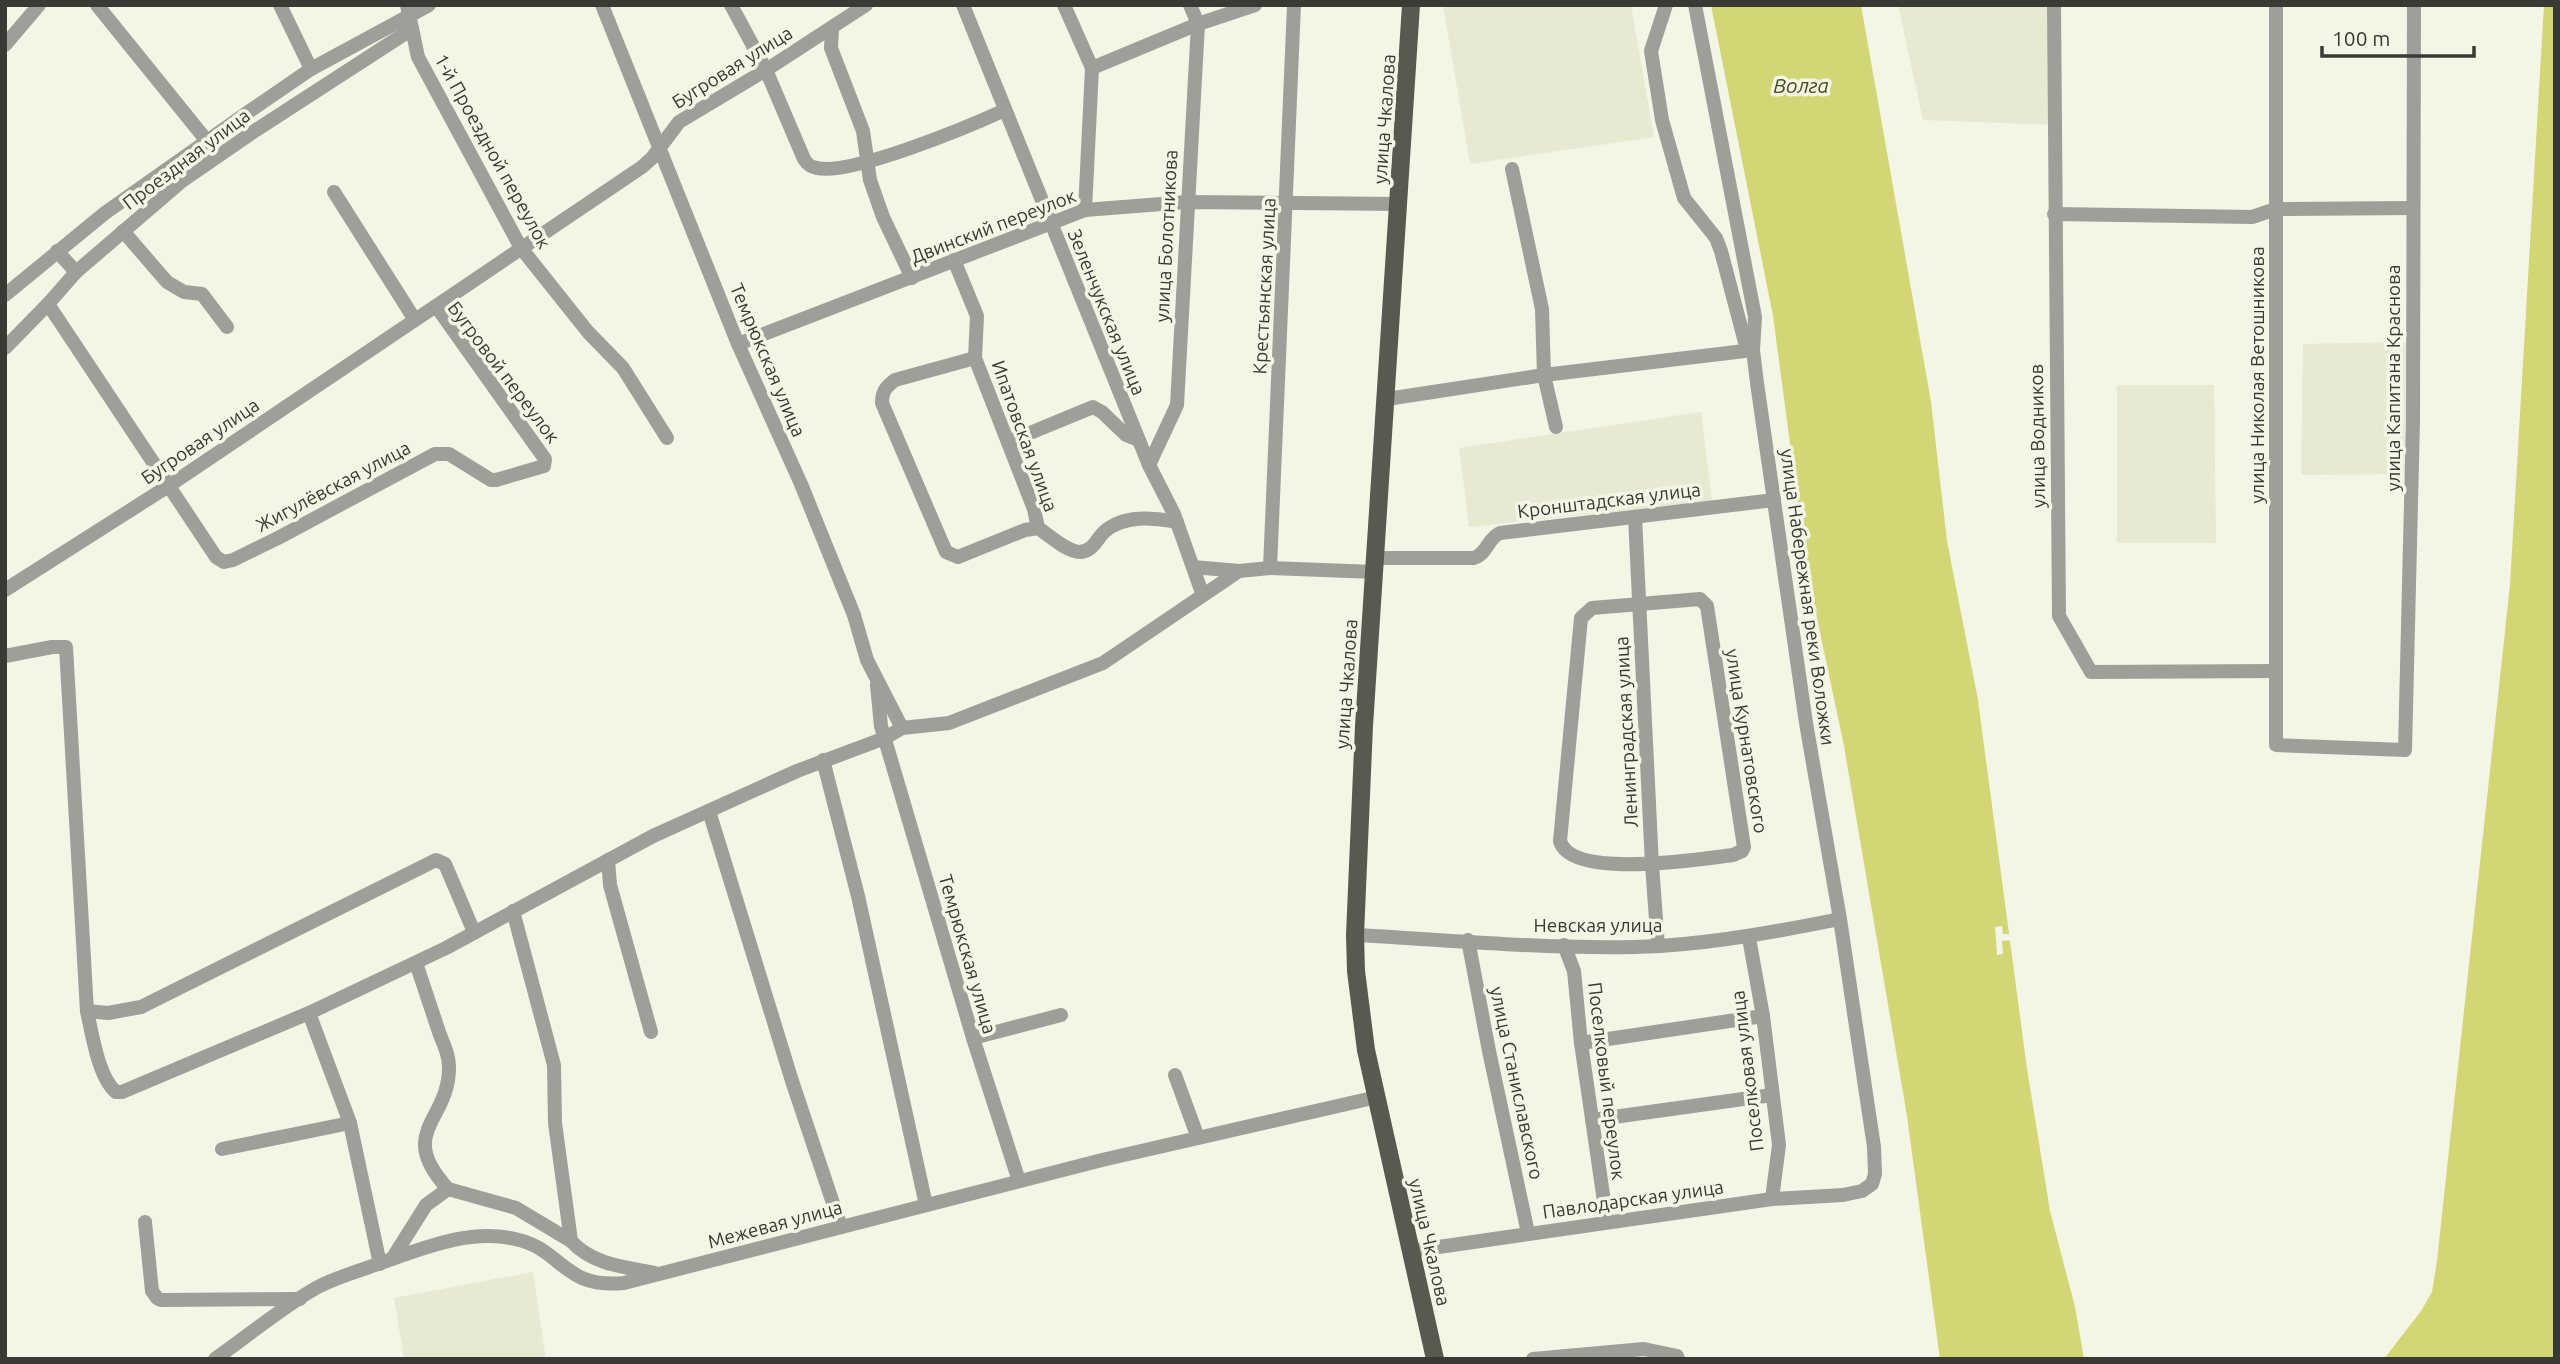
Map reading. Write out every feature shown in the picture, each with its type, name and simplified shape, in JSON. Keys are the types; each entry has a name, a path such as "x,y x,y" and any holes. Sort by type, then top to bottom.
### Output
{"main road":[{"name":"улица Чкалова","path":"1411,5 1364,737 1355,935 1361,1018 1435,1359"}],"street":[{"path":"5,45 39,5"},
{"path":"97,5 207,141"},
{"path":"280,5 312,69"},
{"name":"Проездная улица","path":"5,295 105,213 312,69 429,5"},
{"name":"Темрюкская улица","path":"602,5 738,344 801,484 854,615 867,660 902,728"},
{"path":"731,5 766,70 806,163 824,169 867,160 958,132 1004,110"},
{"name":"Бугровая улица","path":"521,248 642,167 679,122 866,5"},
{"name":"Зеленчукская улица","path":"962,5 1149,465 1177,522 1202,593"},
{"path":"1064,5 1092,68 1085,210"},
{"name":"улица Болотникова","path":"1149,465 1177,405 1198,24 1190,5"},
{"path":"1092,68 1198,24 1255,5"},
{"name":"Крестьянская улица","path":"1270,568 1294,5"},
{"path":"1387,399 1545,375 1750,350 1721,251 1716,238 1684,198 1662,120 1651,51 1666,5"},
{"name":"улица Набережная реки Воложки","path":"1695,5 1755,317 1750,350 1874,1147 1875,1174 1872,1184 1862,1191"},
{"name":"улица Водников","path":"2054,5 2059,616 2091,672 2276,671"},
{"name":"улица Николая Ветошникова","path":"2276,5 2276,745"},
{"name":"улица Капитана Краснова","path":"2276,745 2405,750 2413,435 2414,5"},
{"name":"Проездная улица","path":"5,348 76,272 182,181 409,17"},
{"name":"1-й Проездной переулок","path":"409,17 418,57 521,248 588,332 623,368 667,439"},
{"path":"832,28 831,48 863,131 870,180 883,216 912,278"},
{"path":"1511,169 1542,309 1545,375 1556,427"},
{"path":"334,192 415,320"},
{"name":"Двинский переулок","path":"738,344 1085,210 1187,202 1400,204"},
{"path":"2054,214 2252,216 2276,209 2413,208"},
{"path":"123,231 167,282 184,292 202,294 227,327"},
{"path":"436,306 521,248"},
{"path":"57,251 76,272"},
{"name":"Ипатовская улица","path":"954,260 977,316 975,358 1034,509 1038,528 1025,530 958,557 946,552 938,537 882,403 882,396 885,388 895,380 975,358"},
{"path":"48,304 170,485"},
{"name":"Бугровой переулок","path":"415,320 436,306 546,463"},
{"name":"Бугровая улица","path":"5,590 170,485 415,320"},
{"path":"1008,442 1093,407 1126,435 1139,440"},
{"name":"Жигулёвская улица","path":"170,485 219,560 229,561 435,454 449,454 491,480 541,467 546,463"},
{"name":"Кронштадская улица","path":"1239,571 1474,558 1484,553 1491,539 1500,533 1774,500"},
{"path":"1038,528 1073,551 1081,552 1091,549 1112,526 1126,521 1148,517 1177,522"},
{"name":"Ленинградская улица","path":"1635,517 1658,946"},
{"path":"1193,567 1239,571"},
{"path":"5,656 66,647 87,1011 96,1055 110,1086 122,1092 310,1013 416,963 653,836 823,760 885,738 902,728 949,723 1103,663 1202,593 1239,571"},
{"name":"улица Курнатовского","path":"1700,599 1706,603 1744,844 1742,851 1733,855 1652,865 1578,859 1567,853 1560,841 1581,618 1592,608 1640,605 1700,599"},
{"name":"Темрюкская улица","path":"876,677 881,726 973,1038 1019,1181"},
{"path":"823,760 858,896 926,1205"},
{"path":"709,811 792,1081 841,1227"},
{"path":"87,1011 108,1013 141,1007 436,860 445,864 474,932"},
{"path":"608,860 610,885 651,1032"},
{"path":"513,911 554,1065 555,1123 571,1241"},
{"name":"Невская улица","path":"1355,935 1564,945 1658,946 1749,938 1840,919"},
{"name":"Поселковая улица","path":"1749,938 1779,1145 1772,1199"},
{"name":"улица Станиславского","path":"1468,940 1528,1233"},
{"name":"Поселковый переулок","path":"1564,945 1574,971 1581,1044 1607,1222"},
{"path":"416,963 449,1065 445,1090 438,1109 428,1124 425,1149 434,1174 448,1189 516,1208 601,1262 660,1274"},
{"path":"310,1013 350,1123 386,1261"},
{"path":"973,1038 1061,1015"},
{"path":"1581,1044 1762,1016"},
{"path":"1175,1075 1198,1138"},
{"path":"1592,1119 1772,1095"},
{"name":"Межевая улица","path":"215,1359 316,1289 335,1279 425,1247 471,1237 511,1238 528,1242 585,1281 614,1284 1019,1181 1377,1097"},
{"path":"222,1149 350,1123"},
{"path":"386,1261 426,1205 448,1189"},
{"name":"Павлодарская улица","path":"1410,1251 1772,1199 1843,1195 1862,1191"},
{"path":"145,1223 152,1290 156,1298 300,1299"},
{"path":"1533,1359 1644,1349 1658,1350 1677,1356 1678,1359"}],"shaded area":[{"path":"1443,5 1631,5 1654,137 1470,164"},
{"path":"1898,5 2056,5 2057,125 1923,120"},
{"path":"2411,342 2411,474 2301,475 2303,344"},
{"path":"2117,385 2214,385 2216,543 2117,543"},
{"path":"1701,412 1712,501 1469,527 1459,448"},
{"path":"533,1272 546,1359 404,1359 394,1298"}],"water":[{"name":"Волга","path":"1711,5 1861,5 1931,402 1947,541 1978,700 2027,1069 2050,1211 2075,1307 2084,1359 1940,1359 1907,1116 1844,746 1807,571 1773,316"},
{"path":"2544,5 2555,5 2555,1359 2384,1359 2421,1311 2432,1292 2437,1261 2510,585"}],"pier":[{"path":"2002,926 2003,934 2013,934 2014,940 2002,941 2003,954 1997,955 1995,927"}]}
